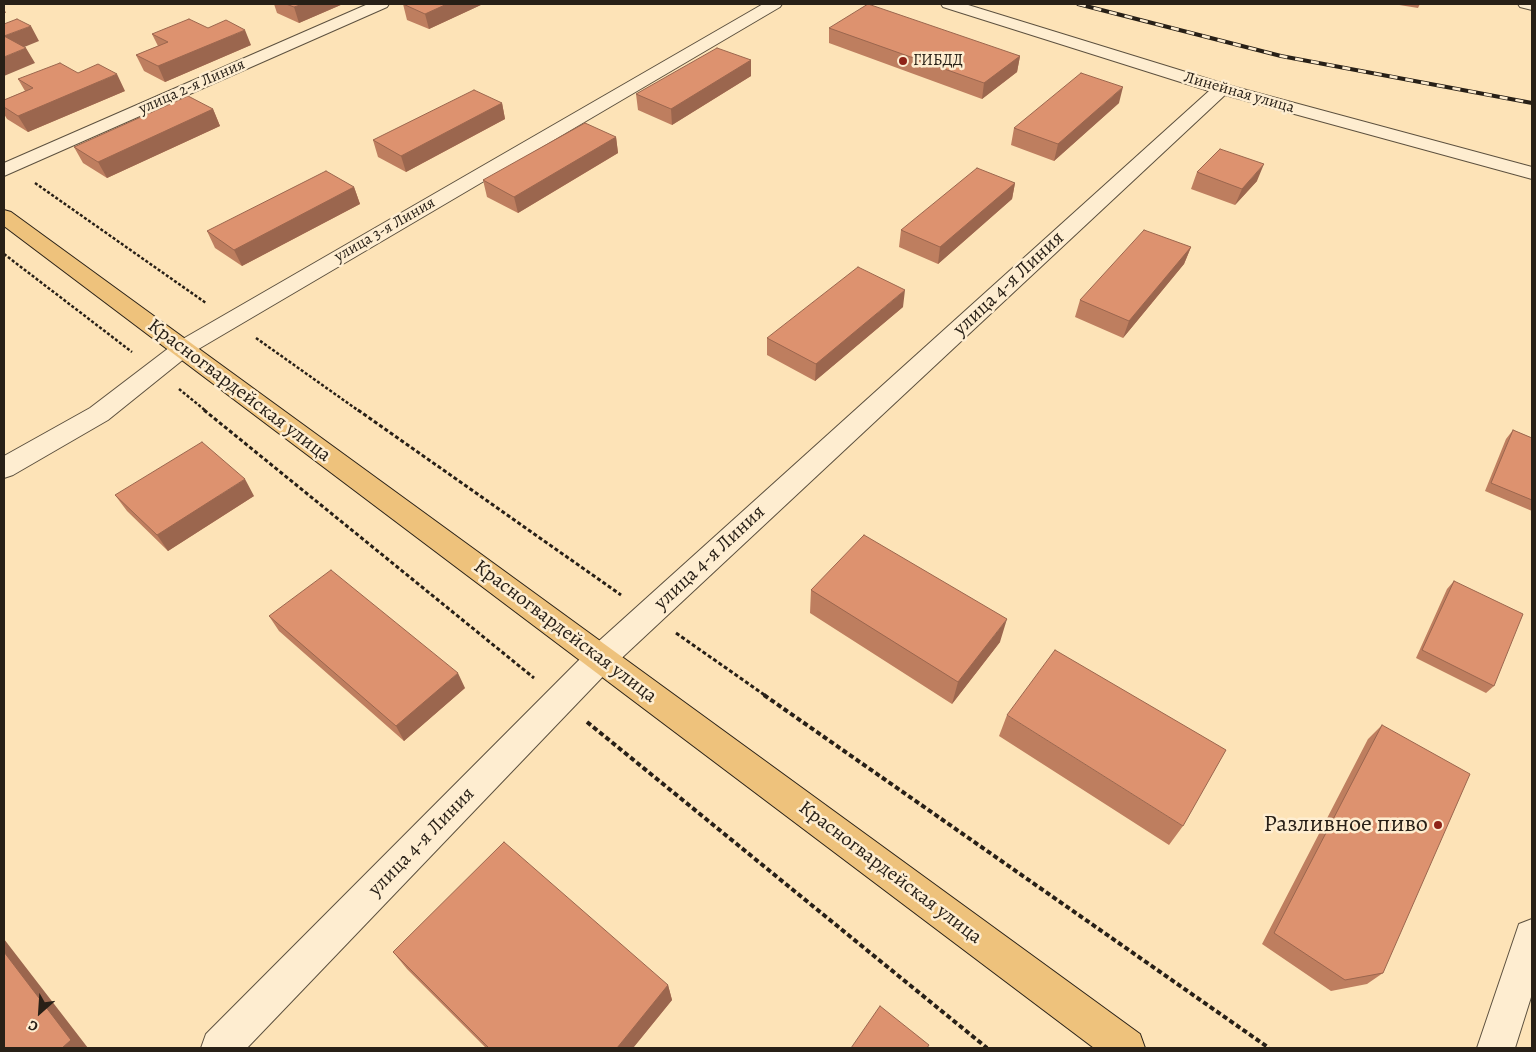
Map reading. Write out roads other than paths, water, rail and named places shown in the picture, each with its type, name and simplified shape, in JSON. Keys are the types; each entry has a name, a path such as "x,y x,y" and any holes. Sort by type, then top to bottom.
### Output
{"main road":[{"name":"Красногвардейская улица","path":"4,216 1126,1048"}],"street":[{"name":"улица 2-я Линия","path":"4,170 381,4"},
{"name":"улица 3-я Линия","path":"4,468 99,414 182,348 774,4"},
{"name":"Линейная улица","path":"949,4 1222,89 1532,173"},
{"path":"1526,4 1532,5"},
{"name":"улица 4-я Линия","path":"220,1048 601,658 1222,89"},
{"path":"1496,1048 1532,938"}],"railway":[{"path":"1078,4 1281,56 1532,103"}],"place":[{"name":"ГИБДД","path":"903,61"},
{"name":"Разливное пиво","path":"1438,825"}]}
